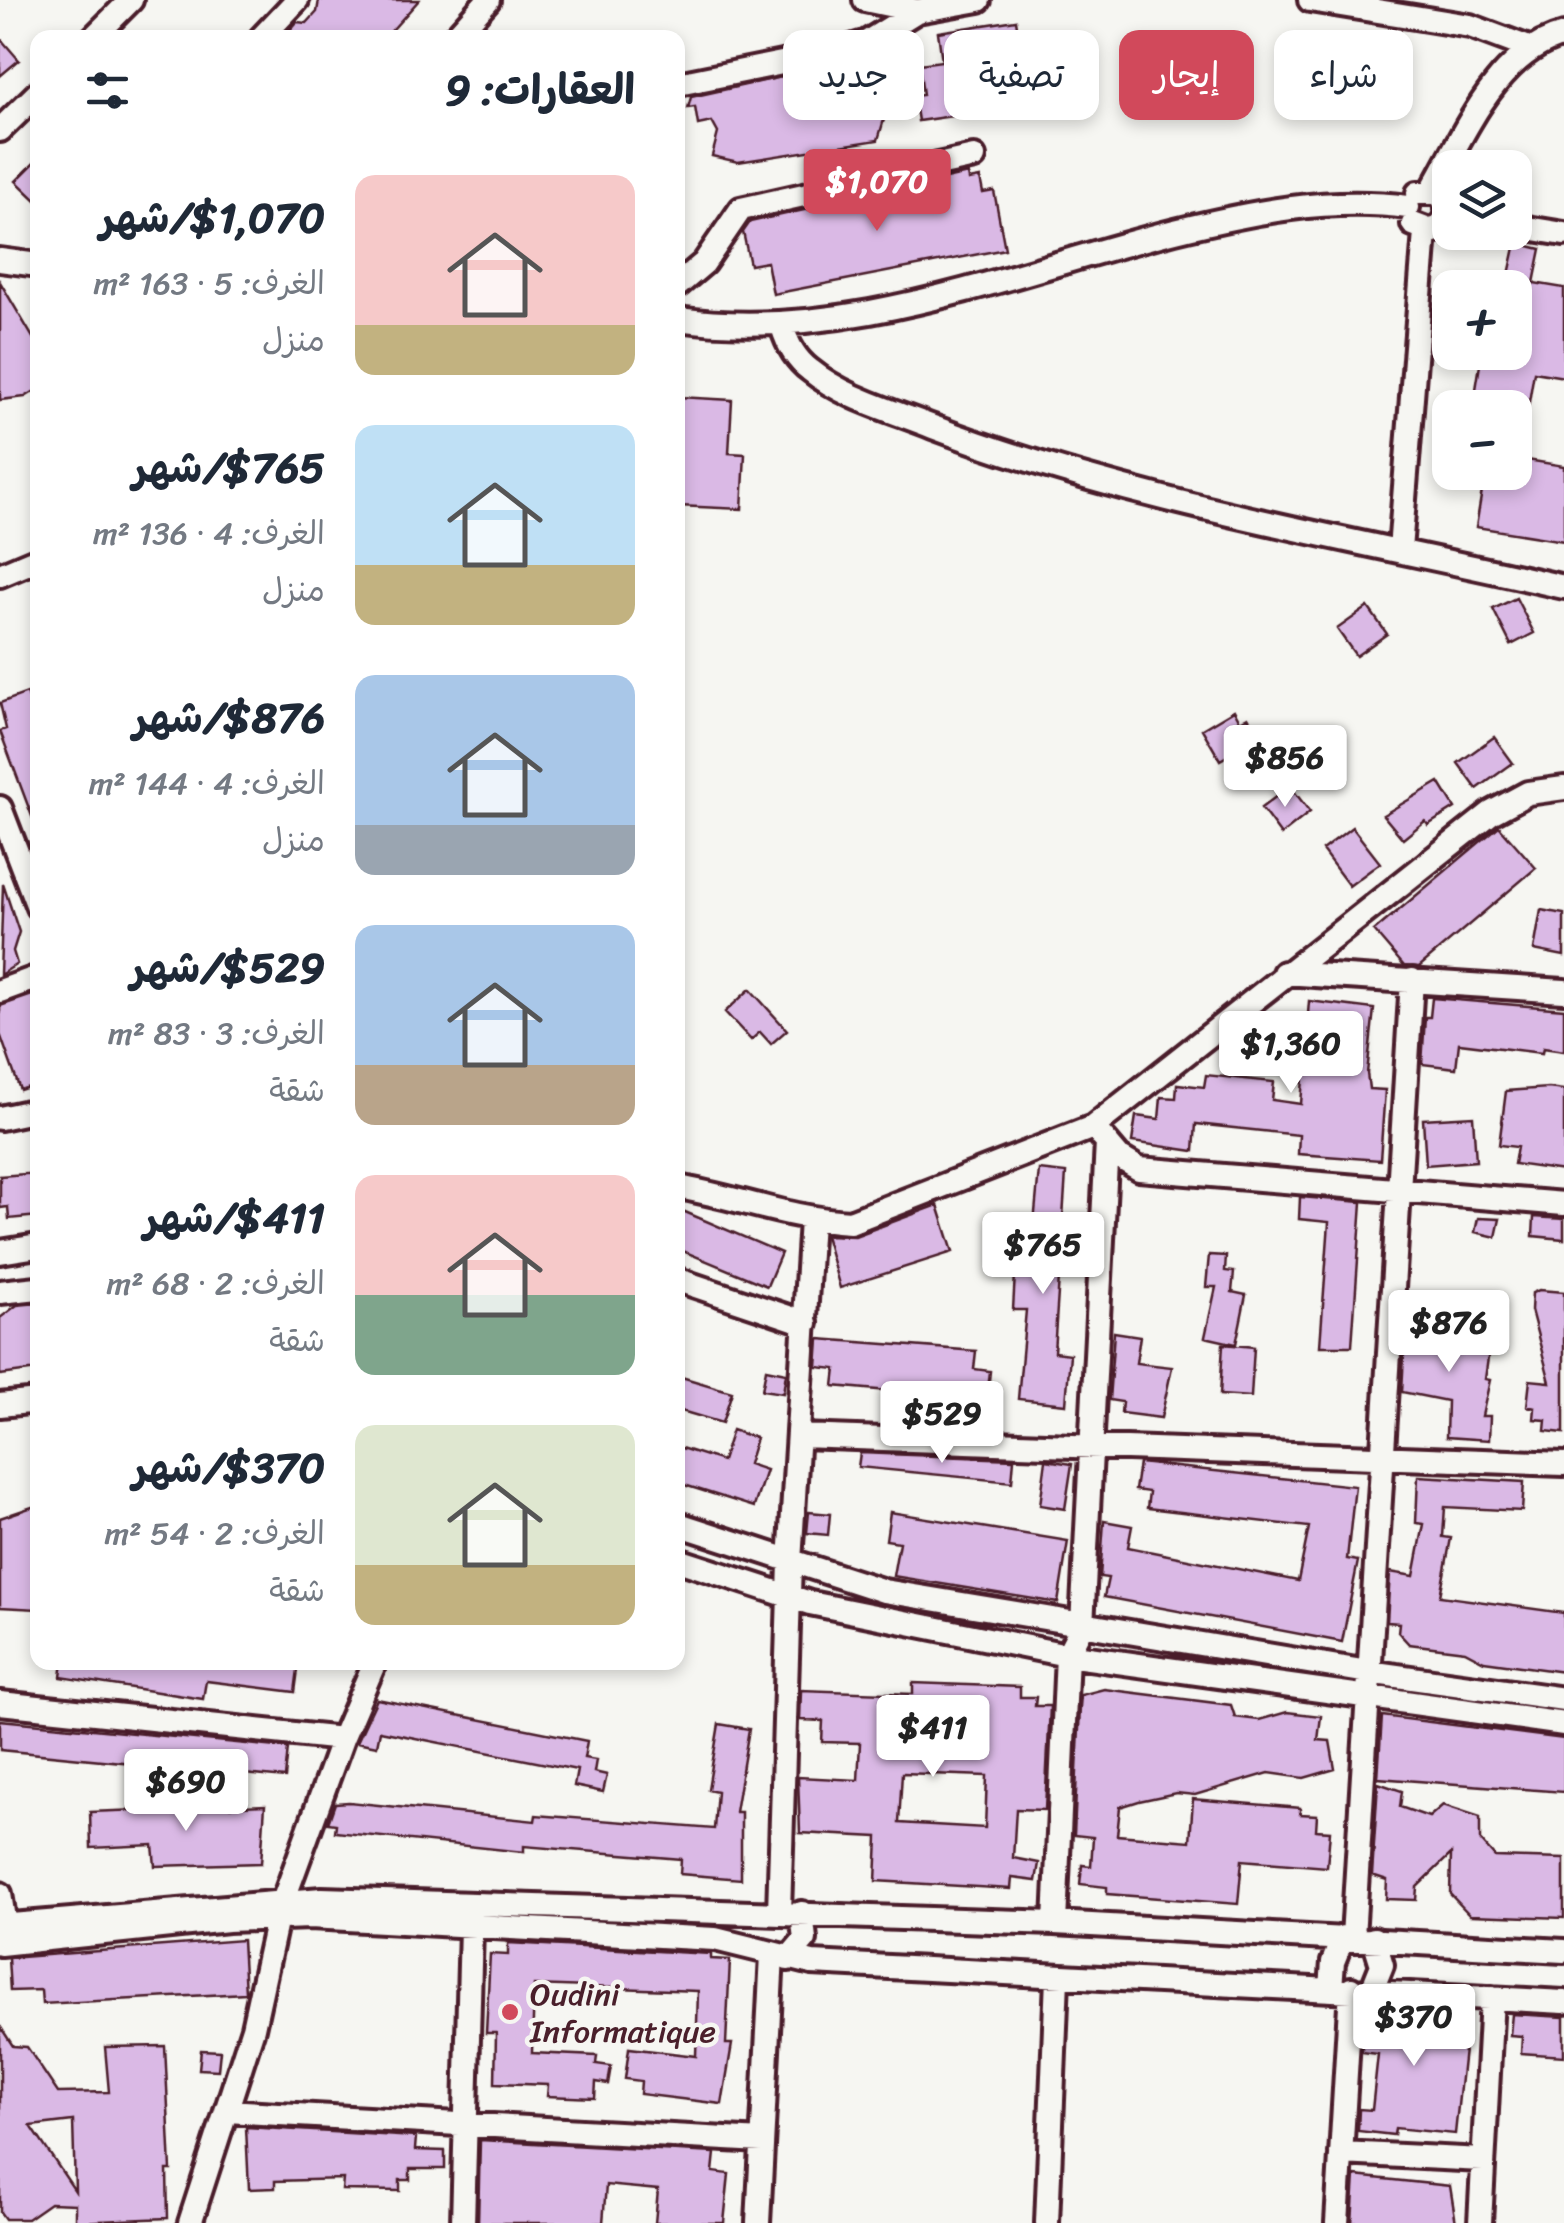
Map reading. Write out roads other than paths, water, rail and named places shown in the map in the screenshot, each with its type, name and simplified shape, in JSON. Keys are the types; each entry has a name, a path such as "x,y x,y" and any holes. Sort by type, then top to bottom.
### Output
{"street":[{"path":"101,30 131,0"},
{"path":"268,30 296,0"},
{"path":"461,30 488,0"},
{"path":"866,0 917,11"},
{"path":"685,83 832,54 867,42 917,11 979,0"},
{"path":"1310,0 1470,26 1529,48"},
{"path":"1457,150 1506,71 1529,48 1564,35"},
{"path":"0,130 30,100"},
{"path":"685,279 704,263 741,209 974,157"},
{"path":"1432,190 1416,194 1408,208 1412,223 1426,232 1432,230"},
{"path":"685,319 782,326 916,302 1258,210 1354,202 1408,208"},
{"path":"1532,229 1564,234"},
{"path":"1400,550 1426,232"},
{"path":"0,260 30,263"},
{"path":"782,326 796,356 833,385 994,450 1127,488 1564,588"},
{"path":"0,575 30,563"},
{"path":"685,1188 740,1198 811,1220 850,1222 1100,1135 1284,973 1502,805 1528,793 1564,788"},
{"path":"0,808 30,886"},
{"path":"1284,973 1564,991"},
{"path":"0,992 30,980"},
{"path":"1337,2223 1351,1989 1333,1962 1357,1938 1366,1696 1412,980"},
{"path":"2,1110 30,1110"},
{"path":"1100,1135 1139,1169 1398,1194 1564,1204"},
{"path":"1055,1923 1067,1655 1082,1626 1092,1449 1100,1135"},
{"path":"772,1955 804,1939 783,1912 790,1562 801,1436 811,1220"},
{"path":"0,1252 30,1247"},
{"path":"685,1282 806,1323"},
{"path":"0,1292 30,1289"},
{"path":"0,1405 30,1402"},
{"path":"801,1436 1564,1464"},
{"path":"685,1526 884,1591 1368,1672 1564,1699"},
{"path":"685,1562 791,1598 1067,1655 1564,1724"},
{"path":"190,2223 252,2028 282,1908 342,1739 372,1670"},
{"path":"0,1703 342,1739"},
{"path":"0,1894 2,1932 282,1908 783,1912 1564,1950"},
{"path":"282,1908 471,1927 715,1939 772,1955 1057,1978 1564,2002"},
{"path":"758,2223 772,1955 757,1930 783,1912"},
{"path":"463,2223 469,2124 471,1927"},
{"path":"1351,1989 1382,1965 1357,1938"},
{"path":"1047,2223 1057,1978"},
{"path":"1480,2223 1492,1998"},
{"path":"226,2111 762,2141"},
{"path":"1341,2152 1484,2160"}],"place":[{"name":"Oudini Informatique","path":"510,2012"}]}
